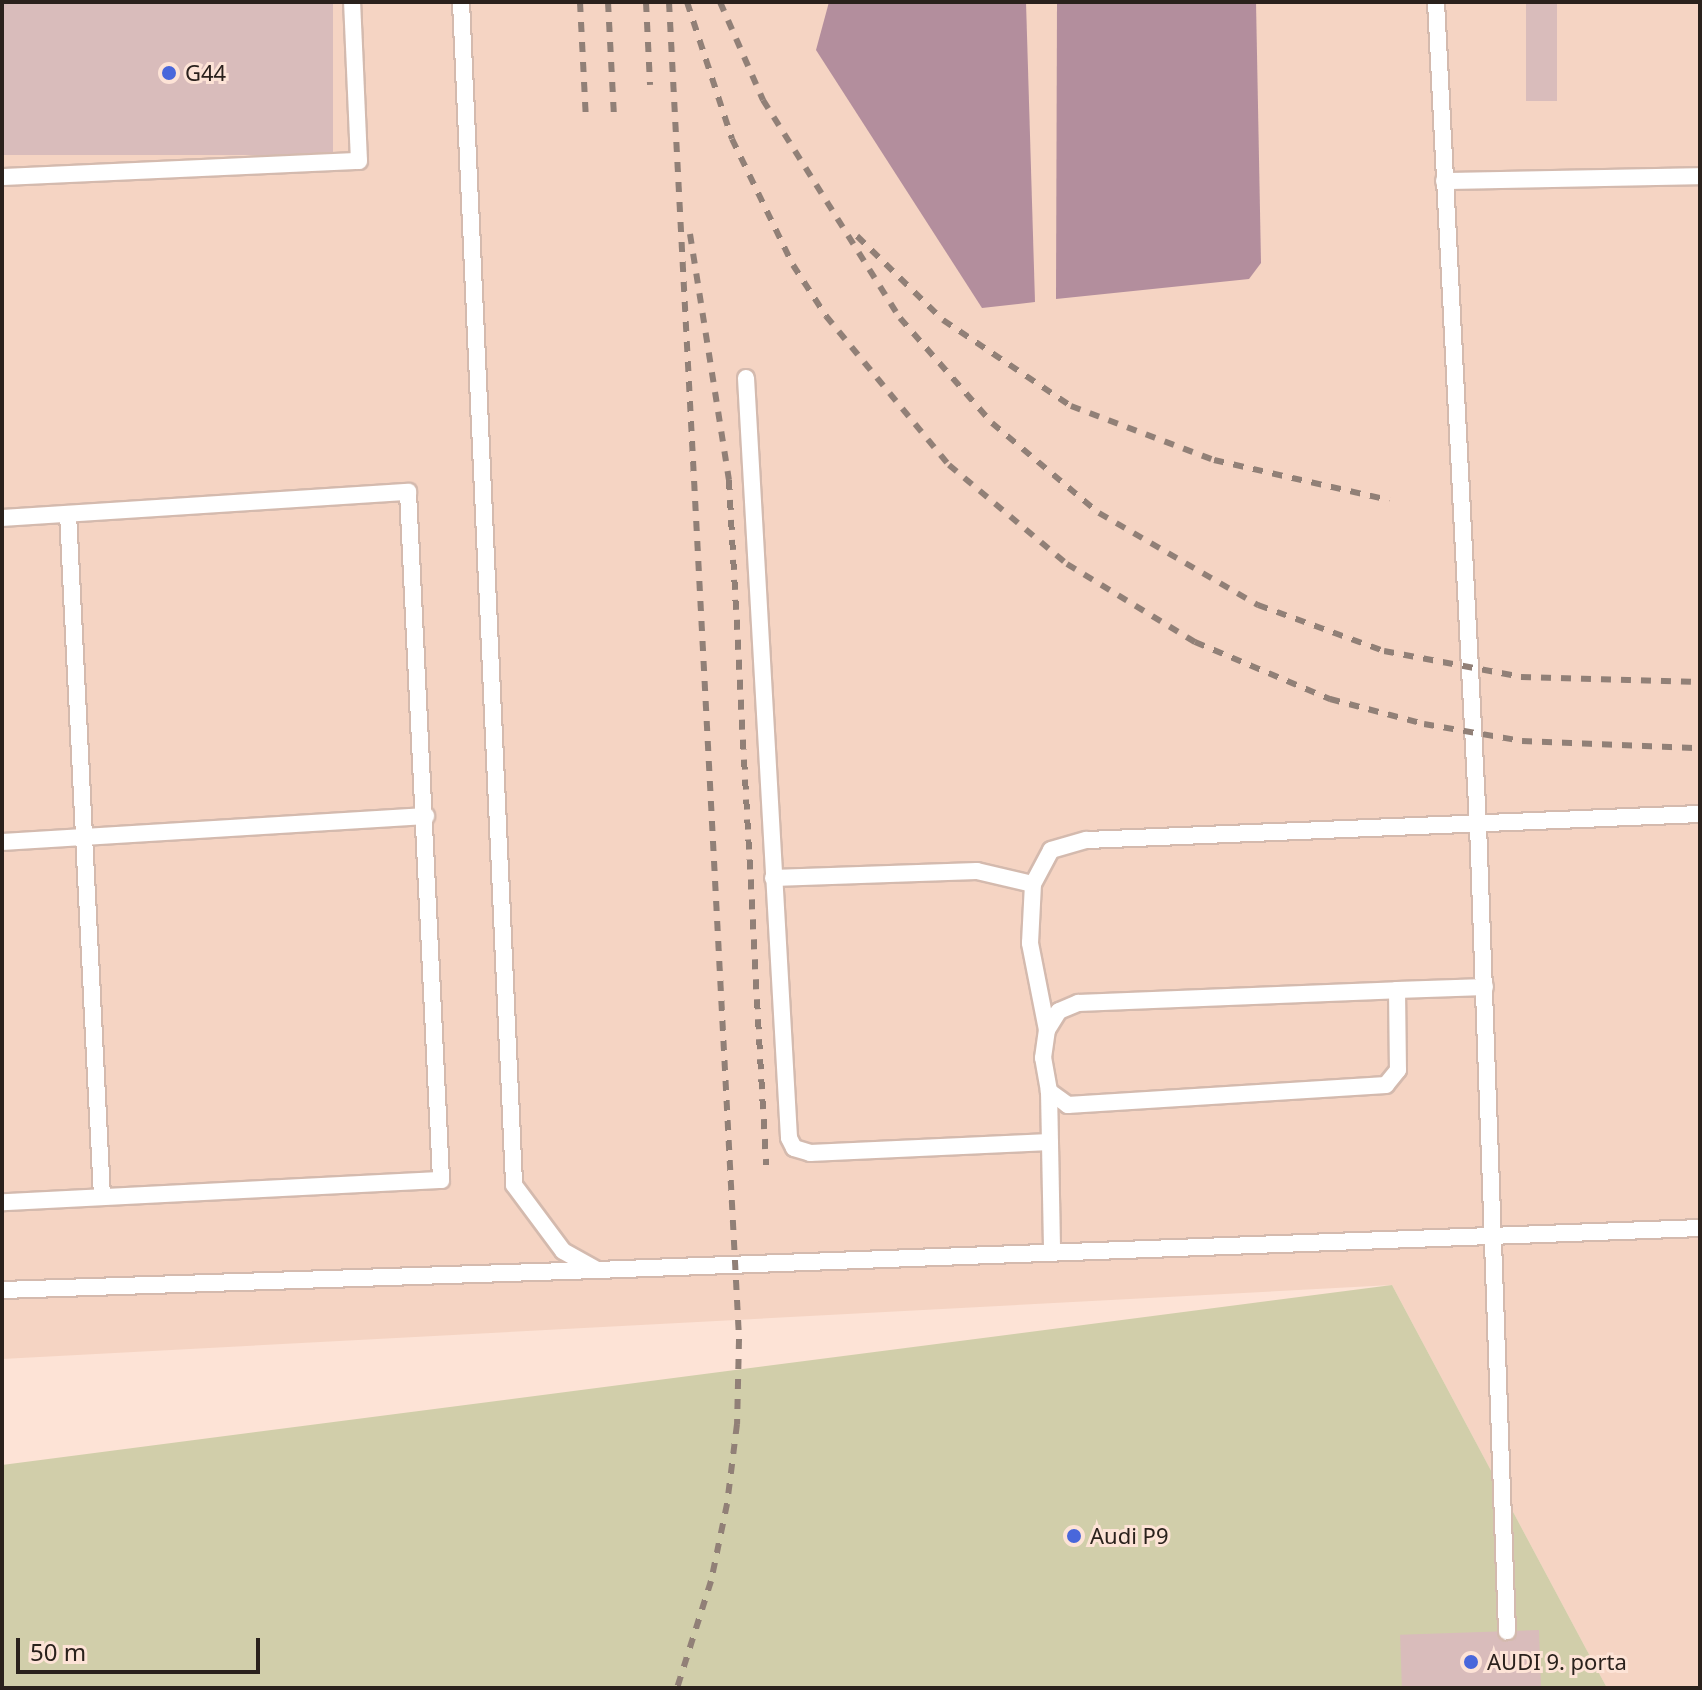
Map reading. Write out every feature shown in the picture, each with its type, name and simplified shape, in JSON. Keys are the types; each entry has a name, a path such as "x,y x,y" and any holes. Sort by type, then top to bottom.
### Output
{"lane":[{"path":"2,177 359,161 352,2"},
{"path":"461,2 514,1185 563,1251 597,1270"},
{"path":"1436,2 1478,825 1507,1631"},
{"path":"1444,181 1700,176"},
{"path":"746,378 787,1123 794,1148 810,1153 1050,1142"},
{"path":"2,518 408,492 426,816 441,1180 2,1202"},
{"path":"68,514 102,1197"},
{"path":"1052,1253 1049,1091 1043,1058 1047,1030 1030,943 1033,884 1051,850 1087,840 1700,814"},
{"path":"2,842 426,816"},
{"path":"773,878 977,871 1033,884"},
{"path":"1047,1030 1059,1011 1078,1003 1485,987"},
{"path":"1049,1091 1068,1105 1386,1085 1398,1070 1397,990"},
{"path":"2,1290 1700,1228"}],"shaded area":[{"path":"2,2 1700,2 1700,1688 1607,1688 1392,1285 2,1359"},
{"path":"829,2 1026,2 1035,302 982,308 816,50"},
{"path":"1057,2 1256,2 1261,263 1249,279 1056,299"},
{"path":"1392,1285 1607,1688 2,1688 2,1465"}],"building":[{"name":"G44","path":"2,2 333,2 333,155 2,155"},
{"path":"1526,2 1557,2 1557,101 1526,101"},
{"name":"AUDI 9. porta","path":"1539,1630 1541,1688 1402,1688 1400,1635"}],"railway":[{"path":"580,2 586,120"},
{"path":"608,2 614,118"},
{"path":"646,2 650,85"},
{"path":"669,2 739,1339 737,1424 727,1504 711,1581 677,1688"},
{"path":"687,2 732,139 793,265 826,316 949,465 1067,564 1195,642 1330,699 1424,724 1522,741 1700,748"},
{"path":"720,2 763,100 900,318 992,423 1099,513 1258,605 1384,651 1521,677 1700,682"},
{"path":"690,234 729,480 766,1165"},
{"path":"857,236 943,320 1071,406 1214,460 1389,500"}],"place":[{"name":"G44","path":"169,73"},
{"name":"Audi P9","path":"1074,1536"},
{"name":"AUDI 9. porta","path":"1471,1662"}]}
